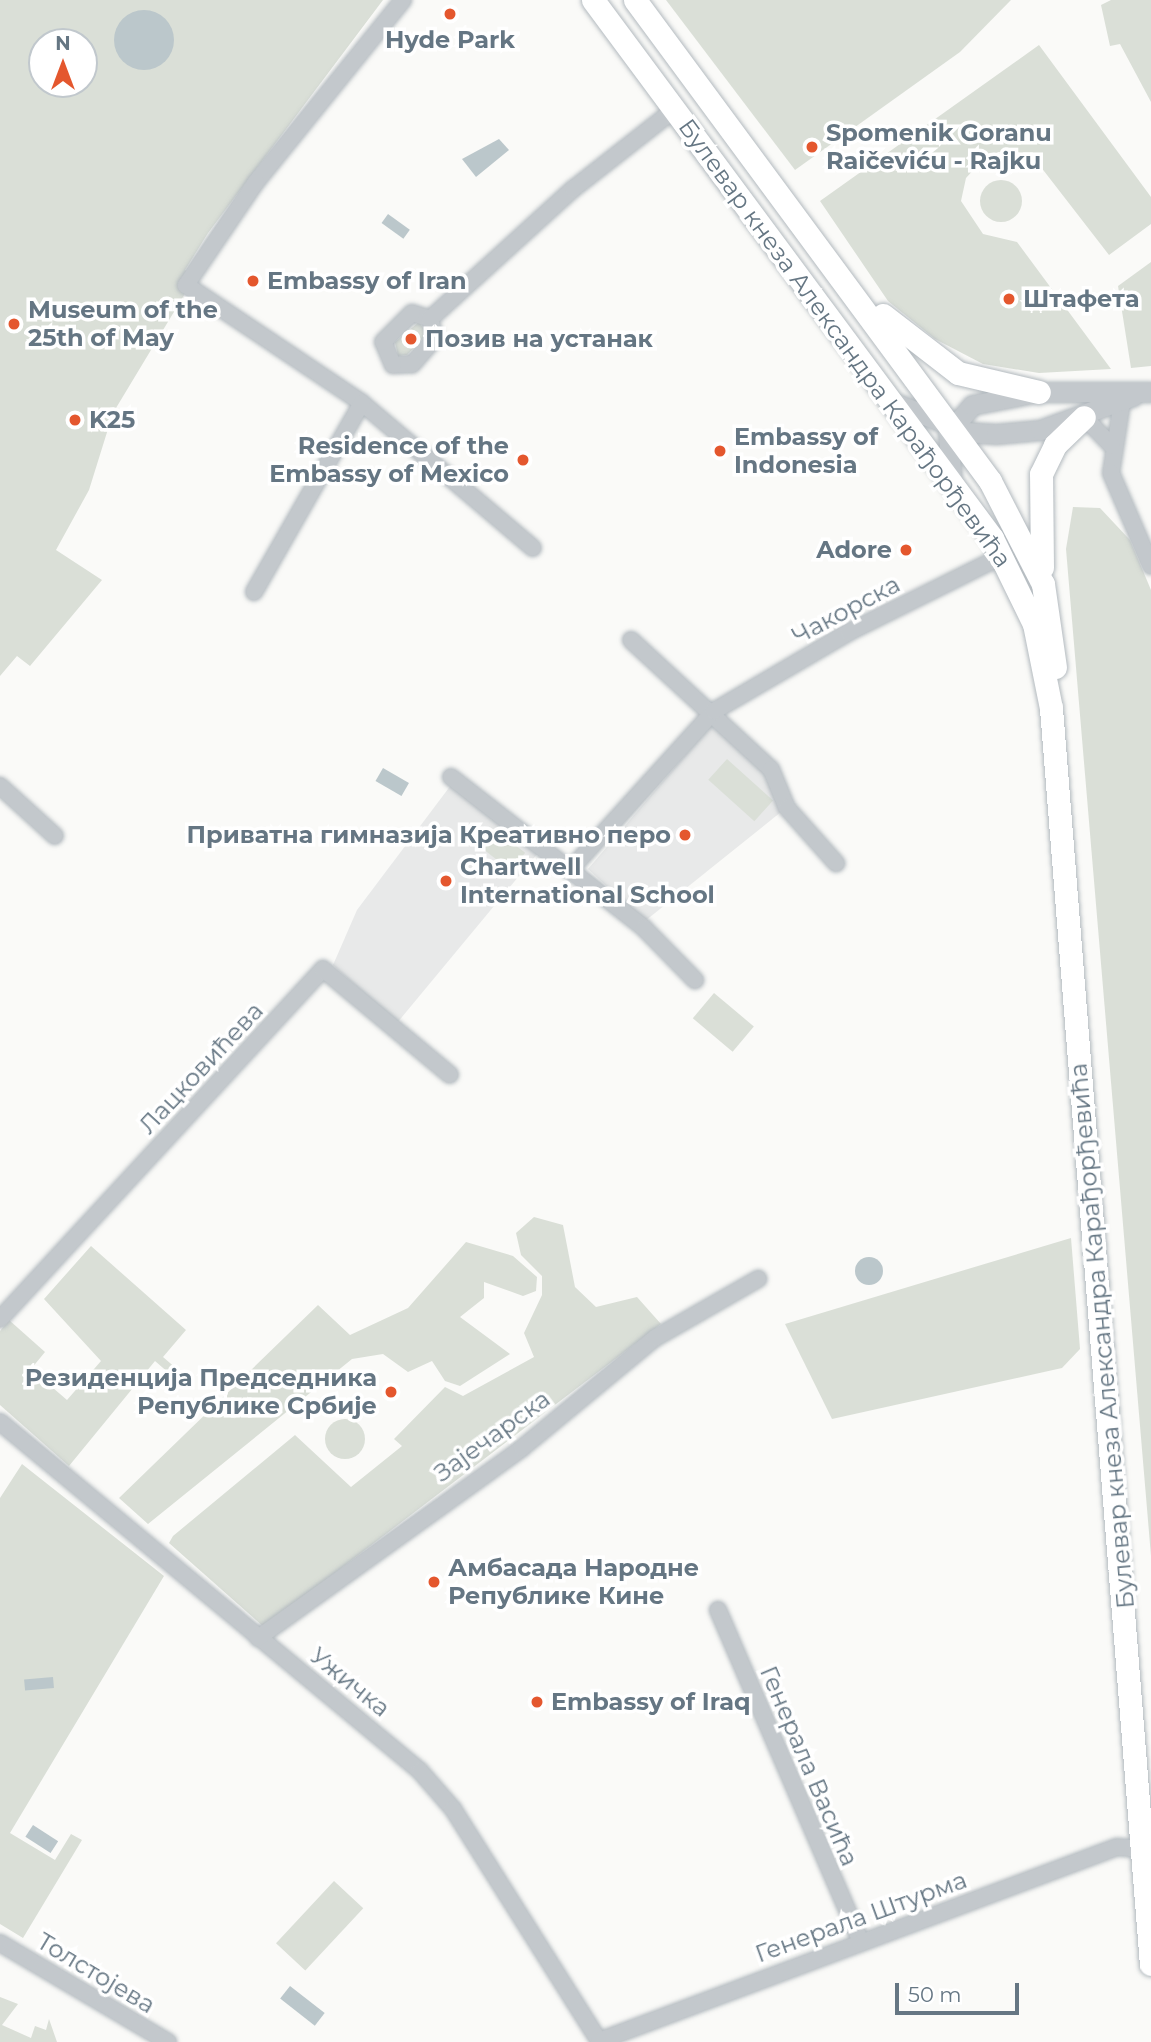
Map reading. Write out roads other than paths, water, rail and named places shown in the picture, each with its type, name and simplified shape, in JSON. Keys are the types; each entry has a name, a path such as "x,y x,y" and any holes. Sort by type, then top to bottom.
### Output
{"main road":[{"name":"Булевар кнеза Александра Карађорђевића","path":"593,0 893,402 954,488 1002,556 1034,624 1051,708 1151,1965"},
{"name":"Булевар кнеза Александра Карађорђевића","path":"635,0 858,296 1016,523 1043,584 1055,664 1051,708"},
{"path":"858,296 958,373 1039,391"},
{"path":"1043,584 1041,474 1055,445 1084,417"}],"street":[{"path":"403,0 256,182 186,285 362,403 533,548"},
{"path":"430,319 573,189 675,109"},
{"path":"954,488 947,457 951,426 979,402 1039,391 1138,396"},
{"path":"893,402 951,426 1013,433 1084,417 1138,396"},
{"path":"1138,396 1112,446 1113,481 1151,566"},
{"path":"254,592 362,403"},
{"path":"1084,417 1112,446"},
{"name":"Чакорска","path":"570,870 714,710 849,632 1002,556"},
{"path":"631,640 714,710 772,769 787,808 836,863"},
{"path":"451,777 644,928 695,980"},
{"path":"0,786 55,836"},
{"name":"Лацковићева","path":"0,1319 323,969 450,1075"},
{"name":"Зајечарска","path":"258,1638 522,1448 655,1338 758,1279"},
{"name":"Ужичка","path":"0,1423 436,1787 599,2041"},
{"name":"Генерала Васића","path":"718,1610 860,1940"},
{"name":"Генерала Штурма","path":"599,2041 860,1940 1117,1847 1141,1849"},
{"name":"Толстојева","path":"0,1943 169,2042"}],"place":[{"name":"Hyde Park","path":"450,14"},
{"name":"Spomenik Goranu Raičeviću - Rajku","path":"812,147"},
{"name":"Embassy of Iran","path":"253,281"},
{"name":"Штафета","path":"1009,299"},
{"name":"Museum of the 25th of May","path":"14,324"},
{"name":"Позив на устанак","path":"411,339"},
{"name":"K25","path":"75,420"},
{"name":"Embassy of Indonesia","path":"720,451"},
{"name":"Residence of the Embassy of Mexico","path":"523,460"},
{"name":"Adore","path":"906,550"},
{"name":"Приватна гимназија Креативно перо","path":"685,835"},
{"name":"Chartwell International School","path":"446,881"},
{"name":"Резиденција Председника Републике Србије","path":"391,1392"},
{"name":"Амбасада Народне Републике Кине","path":"434,1582"},
{"name":"Embassy of Iraq","path":"537,1702"}]}
